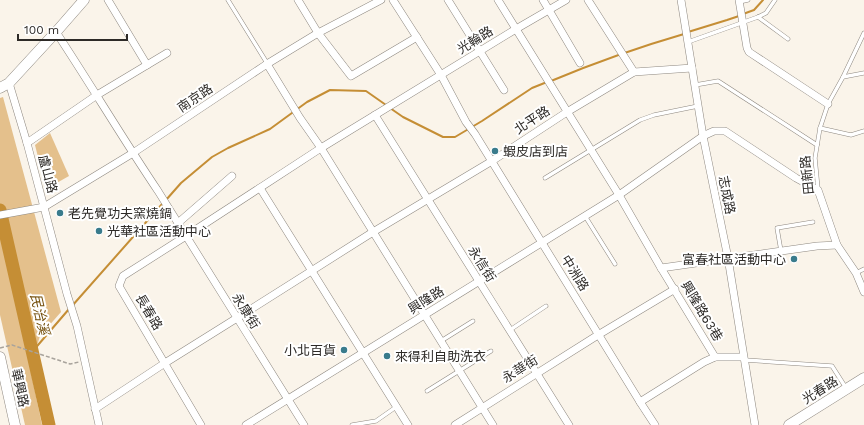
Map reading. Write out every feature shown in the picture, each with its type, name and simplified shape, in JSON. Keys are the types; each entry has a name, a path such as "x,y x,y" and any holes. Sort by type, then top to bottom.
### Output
{"street":[{"path":"4,85 56,32 84,0"},
{"path":"108,0 147,65"},
{"name":"南京路","path":"0,215 44,207 133,154 267,64 381,0"},
{"path":"393,0 441,75"},
{"path":"448,0 504,90"},
{"name":"興隆路63巷","path":"498,0 619,195 715,357"},
{"path":"543,0 580,63"},
{"name":"光輪路","path":"377,114 566,0"},
{"path":"588,0 634,72"},
{"name":"志成路","path":"681,0 703,136 728,258 755,425"},
{"path":"300,1 318,34 351,76 417,37"},
{"path":"740,4 747,48 749,52 828,104"},
{"path":"56,32 133,154"},
{"path":"27,143 97,95 167,53"},
{"path":"267,64 494,425"},
{"name":"北平路","path":"95,408 373,232 492,161 567,112 634,72 692,68"},
{"name":"中洲路","path":"441,75 466,122 492,161 598,335 655,425"},
{"name":"盧山路","path":"4,85 27,143 67,294 77,326 84,360"},
{"path":"321,148 377,114"},
{"name":"永信街","path":"377,114 428,200 569,425"},
{"path":"703,136 714,131 726,131 796,178 818,190"},
{"name":"興隆路","path":"246,425 619,195 703,136"},
{"name":"長春路","path":"201,425 119,286 122,276 321,148"},
{"name":"永康街","path":"133,154 158,191 304,425"},
{"path":"178,223 232,176"},
{"path":"260,188 408,425"},
{"name":"田新路","path":"818,190 837,246 856,273 864,292"},
{"path":"661,268 817,246 837,246"},
{"name":"永華街","path":"455,425 598,335 675,290"},
{"name":"華興路","path":"0,357 15,425"},
{"path":"640,402 704,362 715,357 744,358"},
{"path":"84,360 99,425"},
{"name":"光春路","path":"789,425 864,378"}],"lane":[{"path":"228,0 267,64"},
{"path":"740,4 748,0"},
{"path":"687,40 758,17 766,13 775,0"},
{"path":"758,17 788,40"},
{"name":"田新路","path":"818,190 815,158 820,128 828,104 864,33"},
{"path":"843,77 864,73"},
{"path":"695,86 718,80 817,145"},
{"path":"545,178 640,120 654,115 698,106"},
{"path":"820,128 851,135 864,131"},
{"path":"585,216 615,264"},
{"path":"781,251 777,228 813,222"},
{"path":"856,273 864,269"},
{"path":"510,330 546,306"},
{"path":"441,341 473,321"},
{"path":"427,391 491,351"},
{"path":"744,358 832,366 846,389"},
{"path":"352,425 376,420 397,407"}],"path":[{"path":"0,348 12,345 70,364 84,360"}],"shaded area":[{"path":"3,97 61,312 40,336 30,368 42,425 25,425 0,315 0,98"},
{"path":"50,133 69,176 46,189 35,145"}],"waterway":[{"path":"743,14 754,10 763,0"},
{"path":"688,32 739,16"},
{"path":"551,81 650,44 684,34"},
{"path":"390,108 403,117 443,137 455,137 532,88 547,82"},
{"path":"166,200 181,183 212,157 270,129 307,102 330,90 366,91 386,105"},
{"path":"72,306 163,203"},
{"name":"民治溪","path":"0,210 49,425"},
{"path":"32,352 69,309"}],"place":[{"name":"蝦皮店到店","path":"495,151"},
{"name":"老先覺功夫窯燒鍋","path":"60,213"},
{"name":"光華社區活動中心","path":"99,231"},
{"name":"富春社區活動中心","path":"794,259"},
{"name":"小北百貨","path":"344,350"},
{"name":"來得利自助洗衣","path":"387,356"}]}
